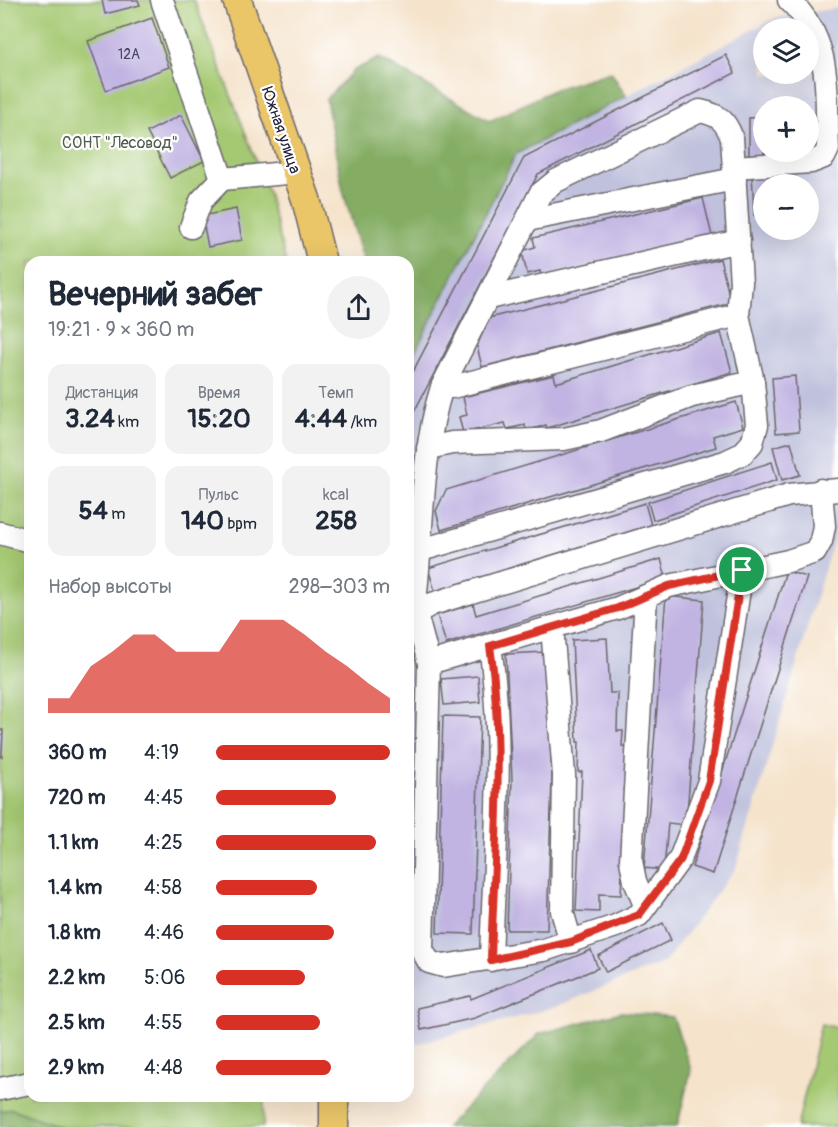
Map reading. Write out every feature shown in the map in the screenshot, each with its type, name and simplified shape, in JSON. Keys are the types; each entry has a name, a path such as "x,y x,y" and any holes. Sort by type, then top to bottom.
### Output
{"main road":[{"name":"Южная улица","path":"237,0 297,172 320,256"},
{"path":"334,1102 334,1127"}],"street":[{"path":"162,0 222,179"},
{"path":"527,220 734,173 812,162 824,157 828,148 824,56 817,35 789,0"},
{"path":"414,601 421,550 432,416 442,387 540,194 556,181 700,111 715,114 726,123 732,138 741,283 738,315 753,382 757,425 752,443 742,454 725,462 421,550"},
{"path":"190,227 201,201 222,179 297,172"},
{"path":"488,298 739,241"},
{"path":"452,387 738,315"},
{"path":"428,448 452,443 564,439 601,430 692,396 753,382"},
{"path":"414,615 432,604 789,495 829,490 821,541 814,552 788,561 669,586 618,608 429,663"},
{"path":"0,533 24,539"},
{"path":"414,622 429,663 422,950 429,962 443,966 491,960 571,942 639,915 681,859 709,781 742,570"},
{"path":"645,905 634,881 631,861 646,596"},
{"path":"552,627 564,775 562,911 571,942"},
{"path":"490,646 496,691 497,731 491,960"},
{"path":"0,1089 24,1084"}],"shaded area":[{"path":"838,8 837,527 736,868 665,962 555,1007 414,1045 414,353 516,154 753,30 753,84 819,84 819,18 775,18"}],"green space":[{"name":"СОНТ \"Лесовод\"","path":"0,0 194,0 267,189 284,256 24,256 24,1102 264,1102 263,1127 61,1127 12,1109 0,1111"},
{"path":"379,58 490,121 555,89 611,72 626,96 516,154 414,353 414,256 362,256 343,191 326,99 354,70"},
{"path":"621,1012 673,1017 691,1070 677,1127 446,1127 539,1034"},
{"path":"821,1024 838,1028 838,1127 797,1127"},
{"path":"12,1109 61,1127 0,1127 0,1111"}],"building":[{"path":"102,0 138,0 140,5 105,14"},
{"path":"152,18 169,67 106,90 88,41"},
{"path":"726,55 735,73 538,174 414,412 414,369 524,158"},
{"path":"181,115 204,161 170,178 147,132"},
{"path":"749,118 753,118 753,156 749,156"},
{"path":"790,170 790,174 753,174 753,193 752,171"},
{"path":"703,198 712,236 541,275 540,271 527,274 522,251 535,247 533,238"},
{"path":"236,209 242,240 208,247 202,216"},
{"path":"720,259 731,303 482,367 477,346 489,318"},
{"path":"721,333 732,372 547,428 546,425 526,431 525,425 507,429 505,423 463,433 459,417 467,415 463,397 554,375 556,383"},
{"path":"795,376 799,431 776,433 772,378"},
{"path":"736,402 743,427 713,436 716,447 441,530 436,511 446,490"},
{"path":"791,442 800,475 782,480 773,447"},
{"path":"772,462 777,480 653,520 648,502"},
{"path":"645,503 651,525 435,591 428,568"},
{"path":"661,559 666,578 446,644 437,615 473,604 476,615"},
{"path":"786,571 807,577 713,874 692,867"},
{"path":"666,596 704,600 686,825 668,823 664,870 644,868"},
{"path":"607,638 610,693 618,693 617,731 623,731 622,746 628,747 621,895 599,894 599,912 576,911 582,772 578,772 579,742 577,742 572,640"},
{"path":"546,652 552,778 547,930 507,930 512,779 506,654"},
{"path":"478,676 480,702 444,705 441,679"},
{"path":"443,716 480,717 473,934 437,933"},
{"path":"0,730 3,730 2,757 0,757"},
{"path":"663,923 671,940 606,972 598,956"},
{"path":"591,950 598,968 475,1018 421,1030 417,1008 470,996 471,999"}],"route":[{"path":"742,570 709,781 692,835 681,859 639,915 571,942 544,950 491,960 497,731 496,691 490,646 618,608 669,586 742,570"}]}
